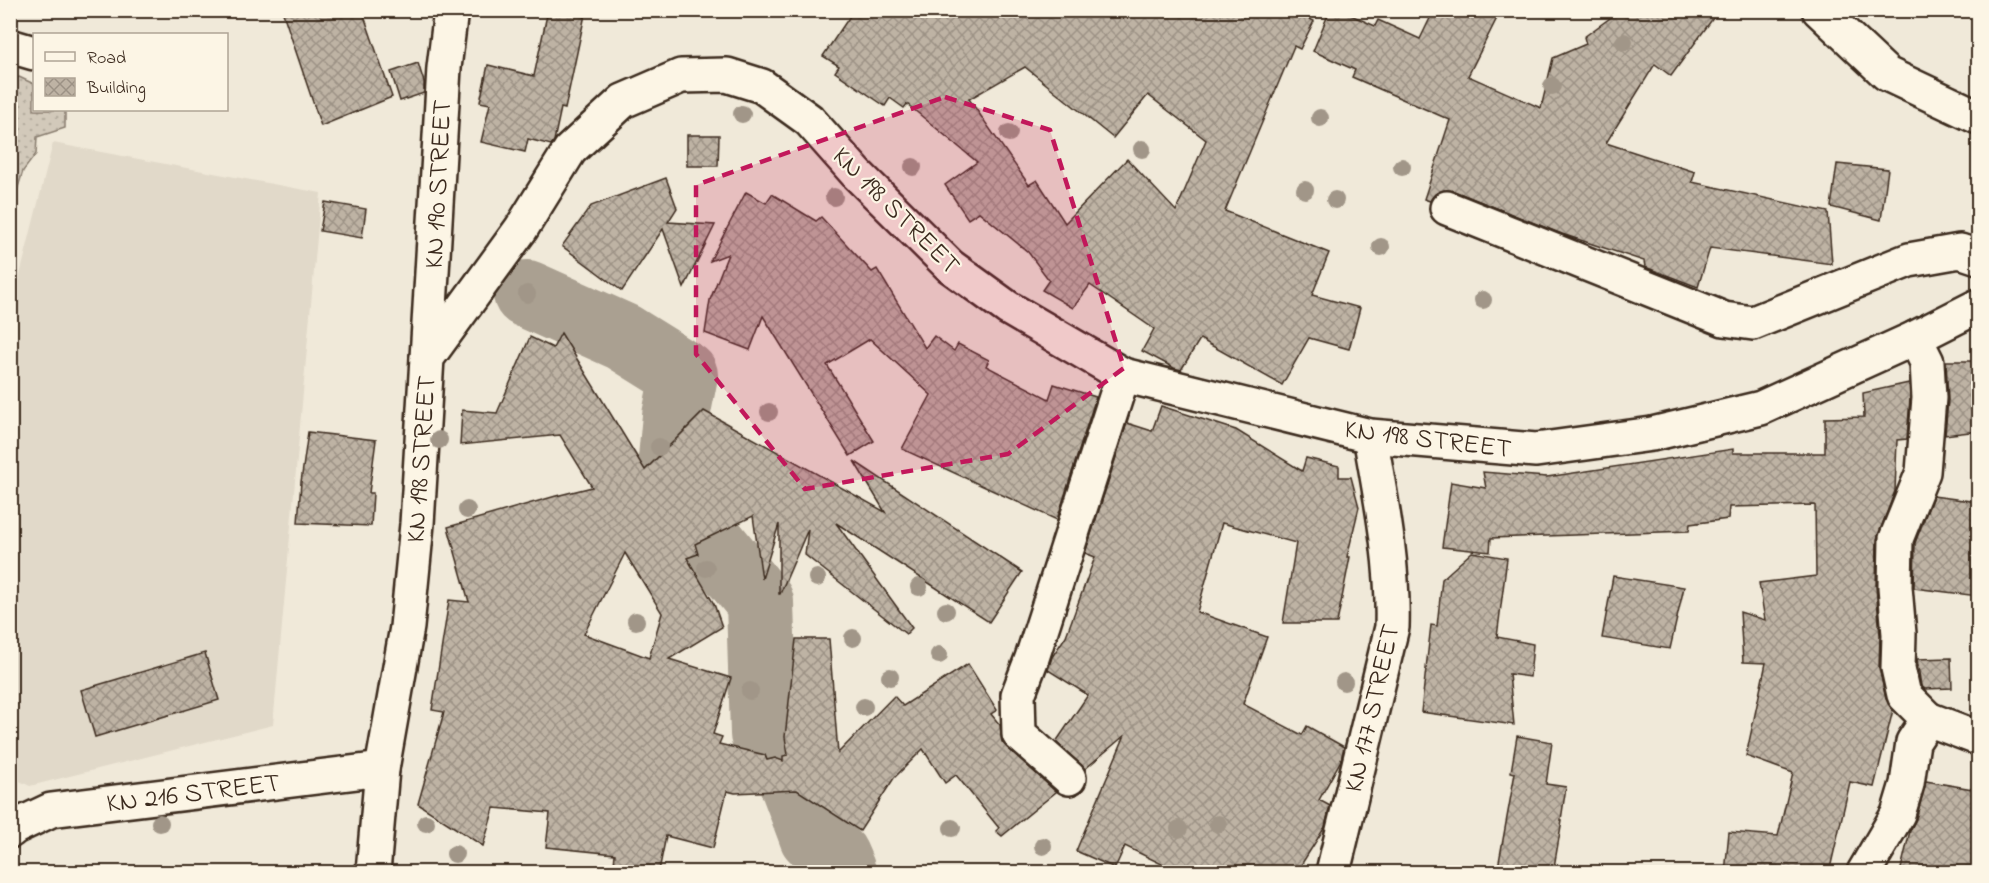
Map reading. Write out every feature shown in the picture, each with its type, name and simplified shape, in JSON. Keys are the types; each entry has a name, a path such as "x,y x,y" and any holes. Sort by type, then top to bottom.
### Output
{"street":[{"name":"KN 190 STREET","path":"427,358 444,68 451,10"},
{"path":"1819,10 1887,74 1978,117"},
{"path":"10,46 33,53"},
{"name":"KN 198 STREET","path":"373,873 382,769 407,627 417,524 427,358 521,229 570,150 623,101 681,76 727,75 762,86 809,120 857,174 950,267 1008,308 1123,375 1370,436 1536,450 1652,434 1761,408 1916,338 1978,306"},
{"path":"1447,208 1724,319 1753,323 1909,260 1960,251 1978,257"},
{"path":"1916,338 1927,362 1929,398 1923,472 1896,539 1898,668 1904,695 1928,719 1978,738"},
{"path":"1069,778 1020,734 1018,695 1123,375"},
{"name":"KN 177 STREET","path":"1333,873 1392,627 1393,600 1388,542 1370,436"},
{"path":"1864,873 1898,814 1913,742 1928,719"},
{"name":"KN 216 STREET","path":"10,831 51,810 382,769"}],"highlighted area":[{"path":"945,97 1050,130 1124,368 1008,454 805,489 696,354 696,185"}],"shaded area":[{"path":"19,77 33,84 33,111 65,111 65,128 37,137 36,154 23,171 11,210 11,81"},
{"path":"53,143 321,193 273,725 30,786 11,777 11,311"}],"building":[{"path":"282,10 362,10 392,97 321,126"},
{"path":"548,10 586,10 565,109 561,108 554,141 551,145 528,139 525,152 481,142 490,104 480,102 488,65 534,76"},
{"path":"854,10 1292,10 1314,21 1300,49 1294,46 1225,211 1329,253 1312,295 1360,308 1349,349 1309,338 1282,385 1200,339 1181,370 1142,351 1154,329 1090,285 1073,308 1042,290 1049,280 1028,252 979,212 968,219 945,185 977,162 907,104 904,108 890,98 885,106 835,72 839,66 823,56","holes":["1025,67 1113,138 1148,95 1206,140 1176,211 1127,159 1065,223 1037,180 1029,185 969,99"]},
{"path":"1330,10 1340,10 1375,26 1378,20 1420,39 1434,10 1501,10 1468,76 1541,108 1553,58 1586,44 1584,37 1610,18 1615,10 1719,10 1671,76 1655,64 1606,143 1695,172 1692,182 1828,212 1832,264 1710,248 1698,287 1645,267 1644,261 1562,234 1454,191 1444,190 1435,194 1430,201 1424,199 1450,120 1352,77 1355,70 1313,51"},
{"path":"418,63 424,82 424,93 400,101 391,72"},
{"path":"687,135 719,135 718,166 687,166"},
{"path":"1837,164 1888,169 1881,220 1831,207"},
{"path":"666,178 677,208 668,222 715,225 684,288 663,229 622,291 562,246 591,206"},
{"path":"746,192 766,203 772,194 816,221 821,217 872,272 877,269 925,348 934,336 954,351 958,344 989,360 986,366 1049,399 1054,384 1096,397 1057,520 902,449 931,395 870,339 827,365 874,441 850,456 763,316 750,350 705,333 710,300 728,254 710,261"},
{"path":"325,202 366,209 362,238 320,231"},
{"path":"561,333 645,470 704,411 885,512 854,461 1022,572 989,622 836,523 912,628 906,634 805,555 808,529 780,594 779,524 762,579 753,516 695,544 698,554 687,558 714,604 722,627 669,659 731,678 713,734 722,737 719,744 765,755 767,760 775,758 783,761 783,756 788,755 785,737 796,639 829,639 838,753 894,696 903,706 968,664 997,710 991,714 1000,725 1002,742 1056,792 1002,836 996,831 999,828 956,775 945,783 923,749 894,778 860,831 797,790 735,793 727,791 713,848 666,836 659,871 614,865 615,854 546,847 550,813 494,808 483,846 418,804 444,712 432,710 449,600 469,602 448,527 592,487 560,435 460,445 462,410 497,413 530,337 553,348","holes":["625,553 662,613 649,658 584,634"]},
{"path":"1946,361 1978,361 1978,431 1945,435 1948,400"},
{"path":"1909,383 1907,439 1897,440 1895,491 1877,539 1879,668 1886,699 1893,710 1874,787 1850,782 1829,873 1725,873 1729,832 1778,836 1793,773 1746,756 1766,663 1743,662 1740,612 1765,620 1759,583 1816,576 1815,505 1729,507 1728,519 1690,524 1689,531 1491,538 1490,552 1442,547 1451,482 1486,488 1483,472 1547,477 1733,449 1733,453 1825,453 1825,418 1864,417 1863,393"},
{"path":"1161,406 1236,430 1302,471 1306,458 1339,466 1339,477 1351,477 1359,507 1347,557 1350,557 1337,623 1283,623 1296,543 1222,523 1197,612 1267,637 1243,704 1302,735 1307,726 1344,747 1341,760 1319,800 1330,806 1325,827 1296,873 1180,873 1125,846 1115,868 1076,851 1125,735 1085,769 1056,742 1088,695 1048,670 1052,657 1066,636 1095,557 1085,553 1127,423 1152,431"},
{"path":"308,432 376,440 369,493 373,493 371,526 298,523"},
{"path":"1933,496 1978,502 1978,596 1914,588 1915,543"},
{"path":"1472,552 1507,558 1497,637 1533,644 1530,677 1509,674 1514,725 1421,712 1431,625 1437,626 1442,579"},
{"path":"1613,576 1684,587 1670,649 1602,638"},
{"path":"205,653 219,700 95,737 81,690"},
{"path":"1951,658 1952,688 1925,689 1921,686 1917,659"},
{"path":"1517,736 1552,742 1546,784 1566,787 1553,873 1497,873 1515,773 1511,772"},
{"path":"1926,781 1978,790 1978,873 1900,873"}],"waterway":[{"path":"527,294 623,337 684,375 676,416 671,469 706,535 760,602 764,734 788,769 813,836 835,856 842,872"}]}
